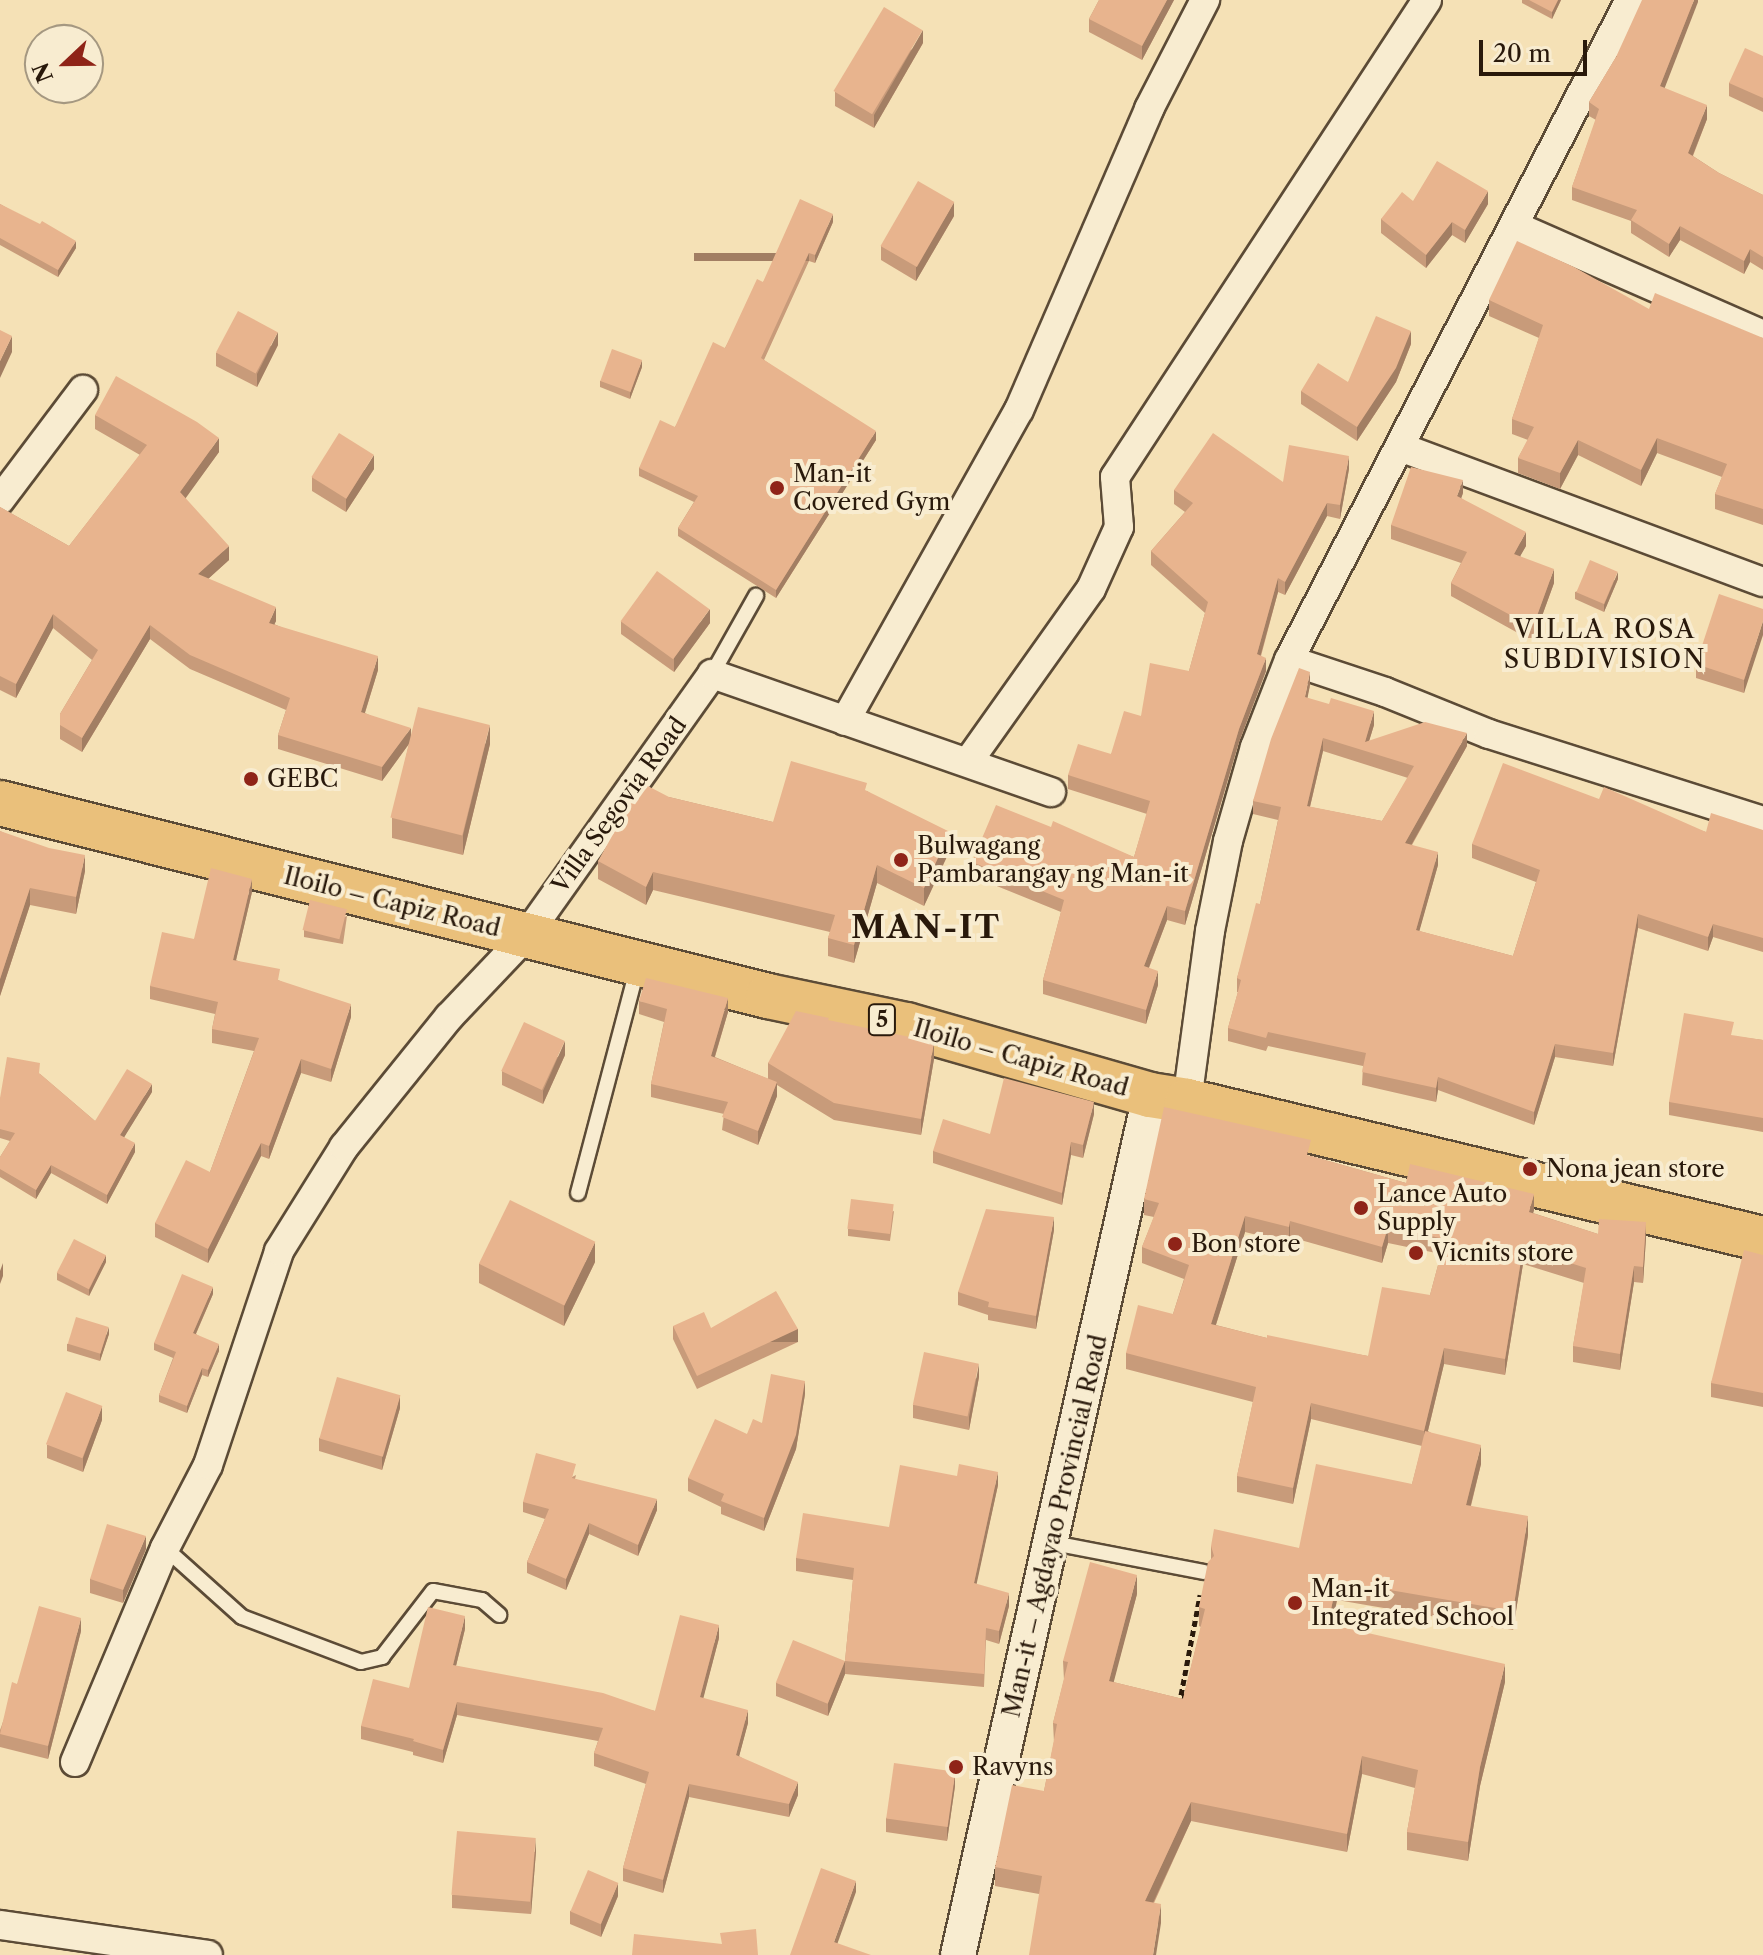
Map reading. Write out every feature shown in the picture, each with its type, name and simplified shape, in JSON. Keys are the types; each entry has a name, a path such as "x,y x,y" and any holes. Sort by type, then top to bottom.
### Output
{"highway":[{"name":"Iloilo – Capiz Road","path":"0,803 768,996 906,1025 1168,1098 1763,1239"}],"street":[{"path":"845,721 1019,410 1149,109 1205,0"},
{"path":"968,762 1091,589 1119,527 1115,477 1427,0"},
{"path":"1168,1098 1210,931 1228,841 1255,747 1289,660 1630,0"},
{"path":"1515,226 1763,335"},
{"path":"0,500 83,390"},
{"path":"1400,447 1763,582"},
{"path":"1289,660 1385,692 1489,734 1763,821"},
{"path":"712,674 1051,792"},
{"name":"Villa Segovia Road","path":"75,1762 165,1548 208,1465 279,1251 344,1147 449,1017 526,936 712,674"},
{"name":"Man-it – Agdayao Provincial Road","path":"958,1955 1053,1543 1168,1098"},
{"path":"0,1925 208,1955"}],"lane":[{"path":"712,674 756,596"},
{"path":"578,1193 640,962"},
{"path":"1053,1543 1204,1572"},
{"path":"165,1548 242,1617 361,1662 382,1657 433,1591 482,1600 499,1615"}],"path":[{"path":"1196,1699 1181,1695 1204,1572"}],"building":[{"path":"1099,0 1167,0 1142,46 1089,19"},
{"path":"1529,0 1558,0 1552,12"},
{"path":"1642,0 1694,0 1660,86 1707,105 1688,153 1763,195 1763,257 1750,249 1744,261 1680,226 1669,244 1631,220 1637,210 1572,187 1599,109 1589,102 1616,57"},
{"path":"884,7 923,30 872,114 834,91"},
{"path":"1745,48 1763,56 1763,98 1729,83"},
{"path":"1437,161 1488,191 1465,230 1452,222 1426,255 1381,219 1402,192 1413,201"},
{"path":"918,181 954,202 917,267 880,246"},
{"path":"800,199 833,214 815,255 809,253 761,358 876,431 776,590 678,528 698,496 639,468 660,420 675,427 713,342 725,348 757,279 763,282"},
{"path":"0,204 40,224 42,221 76,241 58,270 0,238"},
{"path":"1517,241 1574,267 1649,309 1655,293 1763,338 1763,509 1715,494 1727,464 1657,438 1641,470 1578,440 1560,473 1518,458 1534,427 1512,419 1543,325 1489,300"},
{"path":"238,311 278,332 256,374 216,352"},
{"path":"1376,316 1411,331 1396,368 1357,427 1301,391 1318,363 1348,382"},
{"path":"0,330 12,336 0,361"},
{"path":"612,349 642,360 630,392 600,381"},
{"path":"116,376 219,438 180,492 229,546 198,574 276,607 269,623 378,656 361,712 411,728 382,767 278,735 290,698 190,655 150,625 82,738 60,725 60,714 98,650 53,614 16,684 0,676 0,507 69,546 147,445 95,415"},
{"path":"339,433 374,455 346,499 311,477"},
{"path":"1213,433 1283,482 1289,445 1349,456 1340,505 1327,503 1285,582 1278,578 1257,654 1266,658 1239,729 1185,911 1167,906 1144,966 1158,971 1146,1010 1043,980 1064,900 972,862 996,805 1051,827 1053,821 1134,857 1150,801 1068,775 1078,744 1111,754 1124,711 1141,716 1150,663 1189,671 1208,602 1151,551 1193,503 1174,490"},
{"path":"1411,467 1463,480 1457,496 1526,532 1514,554 1554,569 1534,624 1527,624 1451,583 1467,552 1391,525"},
{"path":"1590,560 1618,572 1604,604 1576,592"},
{"path":"657,571 710,609 673,659 621,621"},
{"path":"1719,594 1763,609 1763,621 1744,680 1696,664"},
{"path":"1299,668 1310,672 1305,697 1329,704 1331,698 1374,711 1365,742 1425,722 1467,733 1405,843 1438,852 1416,930 1513,956 1540,870 1472,844 1503,763 1599,799 1604,787 1706,832 1711,813 1763,830 1763,938 1713,924 1708,937 1638,914 1613,1053 1555,1044 1534,1112 1438,1077 1436,1088 1362,1072 1366,1053 1268,1032 1266,1038 1228,1028 1241,980 1237,978 1256,903 1260,904 1281,807 1253,801 1271,739","holes":["1323,738 1414,766 1382,821 1307,806"]},
{"path":"418,707 490,725 462,836 390,818"},
{"path":"791,761 867,783 865,790 950,832 924,888 877,865 854,945 828,938 835,915 653,872 646,887 598,861 642,783 669,797 773,822"},
{"path":"0,831 49,848 85,855 76,897 30,888 0,979"},
{"path":"211,868 252,879 233,960 280,969 278,980 351,1004 331,1069 301,1059 269,1146 261,1143 208,1249 155,1223 186,1160 210,1172 259,1038 212,1029 218,1002 150,986 162,932 194,939"},
{"path":"310,900 347,909 339,939 303,930"},
{"path":"646,978 728,998 711,1056 777,1082 758,1131 722,1117 728,1102 651,1084 667,1009 639,1001"},
{"path":"796,1011 934,1042 921,1119 834,1103 768,1063"},
{"path":"1684,1013 1734,1022 1731,1035 1763,1040 1763,1118 1669,1102"},
{"path":"524,1022 565,1041 542,1090 501,1071"},
{"path":"7,1057 40,1063 39,1073 95,1121 127,1069 152,1084 120,1135 135,1143 107,1195 51,1165 36,1190 0,1169 0,1157 15,1133 0,1129 0,1098"},
{"path":"1004,1078 1094,1102 1083,1145 1071,1142 1062,1193 933,1151 943,1119 990,1134"},
{"path":"1164,1107 1311,1140 1307,1155 1406,1183 1410,1164 1534,1194 1529,1212 1598,1234 1599,1219 1646,1222 1643,1267 1634,1266 1620,1354 1573,1346 1586,1268 1523,1248 1505,1359 1444,1348 1424,1431 1311,1403 1293,1488 1237,1476 1256,1387 1126,1353 1138,1305 1173,1314 1189,1265 1142,1247 1159,1203 1144,1199","holes":["1245,1216 1289,1227 1290,1221 1382,1247 1388,1227 1445,1239 1430,1295 1382,1287 1368,1356 1267,1335 1267,1338 1211,1324"]},
{"path":"851,1199 894,1204 890,1234 847,1229"},
{"path":"510,1200 595,1242 564,1305 479,1264"},
{"path":"986,1209 1054,1217 1036,1316 988,1307 989,1302 958,1292"},
{"path":"74,1239 106,1255 89,1289 57,1273"},
{"path":"1744,1250 1763,1255 1763,1393 1711,1383"},
{"path":"182,1274 213,1287 193,1333 219,1344 208,1370 202,1368 187,1406 159,1395 176,1352 154,1343"},
{"path":"776,1291 798,1329 697,1376 673,1326 704,1312 711,1328"},
{"path":"76,1317 109,1327 100,1354 68,1344"},
{"path":"924,1352 979,1364 968,1416 913,1405"},
{"path":"771,1374 805,1381 796,1435 764,1518 721,1501 724,1494 688,1478 715,1419 747,1434 753,1419 762,1423"},
{"path":"337,1377 400,1395 383,1457 319,1439"},
{"path":"66,1392 102,1406 82,1458 46,1444"},
{"path":"1425,1431 1481,1445 1466,1505 1528,1516 1513,1611 1337,1581 1328,1624 1505,1664 1480,1767 1468,1842 1407,1832 1418,1770 1362,1756 1347,1834 1191,1802 1145,1901 1161,1904 1153,1955 1029,1955 1042,1876 995,1867 1012,1785 1044,1791 1057,1724 1053,1723 1068,1662 1063,1661 1090,1562 1137,1575 1109,1681 1183,1699 1205,1609 1199,1607 1208,1562 1214,1556 1211,1546 1214,1529 1299,1548 1316,1464 1412,1484"},
{"path":"536,1453 576,1464 572,1478 657,1499 638,1545 589,1523 566,1579 527,1562 549,1509 523,1502"},
{"path":"959,1464 998,1472 974,1583 1009,1593 999,1631 986,1628 984,1674 845,1661 854,1568 796,1558 803,1513 889,1527 900,1465 957,1476"},
{"path":"107,1524 146,1536 123,1590 90,1579"},
{"path":"39,1606 81,1618 48,1746 0,1734 12,1682 17,1684"},
{"path":"428,1607 465,1616 453,1665 603,1693 655,1711 680,1615 719,1625 700,1697 748,1710 736,1755 798,1782 789,1804 689,1784 663,1880 623,1868 649,1772 594,1753 603,1728 457,1702 443,1750 414,1739 361,1726 373,1679 409,1688"},
{"path":"793,1640 845,1661 828,1704 776,1683"},
{"path":"894,1763 955,1772 948,1827 886,1818"},
{"path":"457,1831 536,1838 530,1902 451,1895"},
{"path":"821,1868 856,1881 834,1942 871,1955 790,1955"},
{"path":"588,1870 618,1883 601,1924 570,1911"},
{"path":"756,1929 758,1955 632,1955 634,1934 722,1944 720,1933"}],"place":[{"name":"Man-it Covered Gym","path":"777,488"},
{"name":"GEBC","path":"251,779"},
{"name":"Bulwagang Pambarangay ng Man-it","path":"901,860"},
{"name":"Nona jean store","path":"1530,1169"},
{"name":"Lance Auto Supply","path":"1361,1208"},
{"name":"Bon store","path":"1175,1244"},
{"name":"Vicnits store","path":"1416,1253"},
{"name":"Man-it Integrated School","path":"1295,1603"},
{"name":"Ravyns","path":"956,1767"}],"district":[{"name":"VILLA ROSA SUBDIVISION","path":"1605,645"},
{"name":"MAN-IT","path":"926,927"}]}
